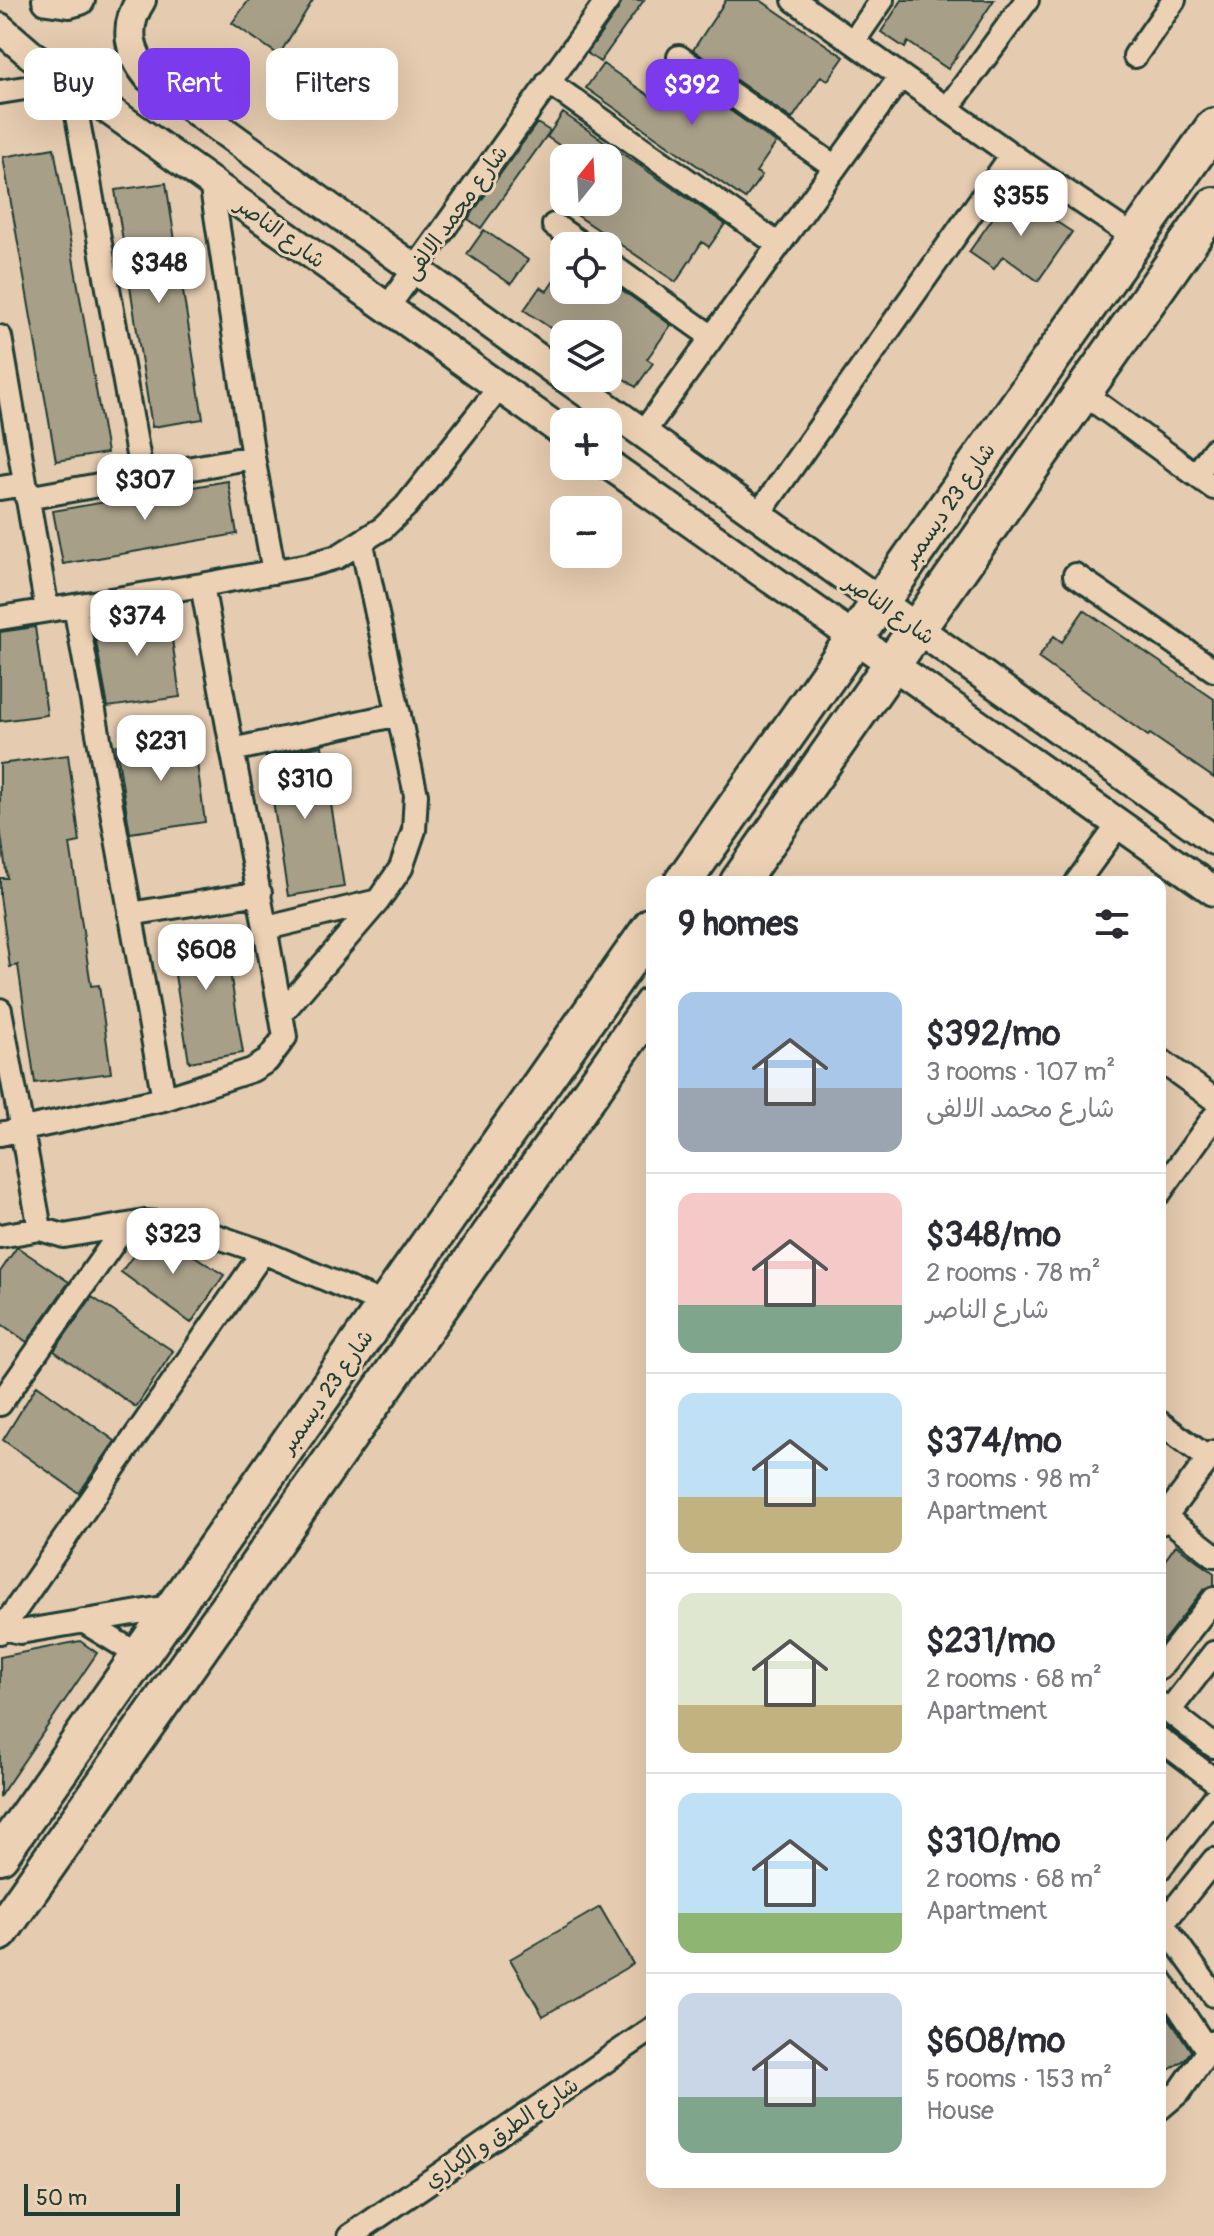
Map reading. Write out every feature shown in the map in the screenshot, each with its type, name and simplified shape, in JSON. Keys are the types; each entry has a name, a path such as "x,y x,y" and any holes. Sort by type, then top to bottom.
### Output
{"main road":[{"name":"شارع 23 ديسمبر","path":"687,876 1135,238 1212,134"},
{"name":"شارع 23 ديسمبر","path":"743,876 1214,206"},
{"name":"شارع 23 ديسمبر","path":"0,1855 646,935"},
{"name":"شارع 23 ديسمبر","path":"0,1932 319,1479 646,1027"},
{"path":"285,1449 319,1479"}],"street":[{"path":"47,0 69,3 80,0"},
{"name":"شارع الناصر","path":"141,0 131,22 130,36 132,52 149,77 550,366"},
{"name":"شارع محمد الالفى","path":"387,308 608,0"},
{"path":"794,0 1135,238"},
{"path":"853,42 882,0"},
{"path":"947,109 1027,0"},
{"path":"1135,56 1174,0"},
{"name":"شارع الناصر","path":"0,28 24,49"},
{"path":"679,57 835,167"},
{"path":"643,433 901,76"},
{"path":"548,82 779,245"},
{"path":"0,92 24,88"},
{"name":"شارع الناصر","path":"122,119 550,423"},
{"path":"78,120 142,477"},
{"path":"758,515 1012,155"},
{"path":"211,182 274,572"},
{"path":"554,225 564,232"},
{"path":"346,279 374,241"},
{"path":"622,273 712,337"},
{"path":"0,337 8,434 26,491 47,610"},
{"path":"0,618 274,572 337,557 362,544 406,506 499,388"},
{"name":"شارع الناصر","path":"586,392 1214,840"},
{"path":"1083,393 1205,481 1214,450"},
{"path":"0,488 26,491 142,477 253,457"},
{"name":"شارع الناصر","path":"622,474 1214,891"},
{"path":"281,1014 378,901 401,868 410,848 416,795 362,544"},
{"path":"1075,575 1214,669"},
{"path":"11,1132 164,1099 252,1070 267,1061 285,1037 202,585"},
{"path":"75,606 164,1099"},
{"path":"232,750 399,714"},
{"path":"1081,876 1119,824"},
{"path":"130,914 260,893"},
{"path":"267,928 378,901"},
{"path":"0,1010 11,1132 40,1229"},
{"path":"1166,1064 1214,1099"},
{"path":"1166,1184 1214,1117"},
{"path":"0,1236 40,1229 64,1236 145,1222 171,1224 263,1252 386,1305"},
{"path":"0,1404 125,1226"},
{"path":"175,1606 20,1632 1,1629 263,1252"},
{"path":"1166,1427 1211,1455 1166,1515"},
{"path":"1166,1523 1214,1555"},
{"path":"1166,1660 1214,1599"},
{"path":"83,1621 140,1656"},
{"path":"1166,1705 1214,1653"},
{"path":"1166,1709 1214,1746"},
{"path":"1166,1744 1214,1780"},
{"path":"1166,1860 1214,1799"},
{"path":"1166,1918 1214,1860"},
{"path":"1166,1931 1214,1995"},
{"path":"1166,1987 1211,2047 1180,2091 1166,2103"},
{"name":"شارع الطرق و الكباري","path":"350,2236 646,2033"}],"building":[{"path":"249,0 313,0 283,48 269,48 232,23"},
{"path":"622,0 644,0 600,62 587,53"},
{"path":"726,0 760,0 844,57 828,80 821,76 792,119 693,50"},
{"path":"902,0 994,0 948,69 908,42 905,48 881,32"},
{"path":"603,64 657,101 677,73 776,143 756,172 762,175 745,199 586,88"},
{"path":"563,113 608,144 557,144 547,137"},
{"path":"537,123 550,131 481,228 468,219"},
{"path":"54,148 107,453 56,461 3,157"},
{"path":"622,153 725,224 709,247 702,242 676,282 622,246 622,232 602,232 578,216 622,216"},
{"path":"166,183 203,419 152,427 115,190"},
{"path":"1011,192 1072,232 1038,281 1003,256 994,269 969,252"},
{"path":"484,230 528,260 511,284 467,254"},
{"path":"540,287 547,291 550,287 550,304 622,304 622,290 671,325 647,359 653,363 636,387 622,378 622,320 550,320 550,328 524,310"},
{"path":"228,481 237,534 63,564 53,511"},
{"path":"168,610 180,697 108,707 92,620"},
{"path":"1084,610 1214,699 1214,778 1150,734 1148,736 1038,658 1054,636 1062,642"},
{"path":"35,627 47,715 0,721 0,632"},
{"path":"193,734 205,822 130,833 116,745"},
{"path":"322,746 344,887 288,896 266,757"},
{"path":"68,755 80,842 70,844 91,986 99,985 111,1073 35,1083 18,965 10,967 0,896 0,878 7,878 0,828 0,764"},
{"path":"222,922 243,1053 189,1062 168,931"},
{"path":"148,1236 166,1238 224,1275 191,1323 121,1272"},
{"path":"17,1247 69,1282 27,1342 0,1323 0,1272"},
{"path":"92,1297 173,1351 136,1407 54,1351"},
{"path":"37,1385 115,1441 79,1493 3,1440"},
{"path":"1176,1545 1214,1573 1214,1585 1203,1590 1166,1637 1166,1559"},
{"path":"80,1641 97,1653 0,1796 0,1657"},
{"path":"600,1907 633,1964 543,2016 510,1959"},
{"path":"1166,2013 1191,2051 1166,2072"}]}
